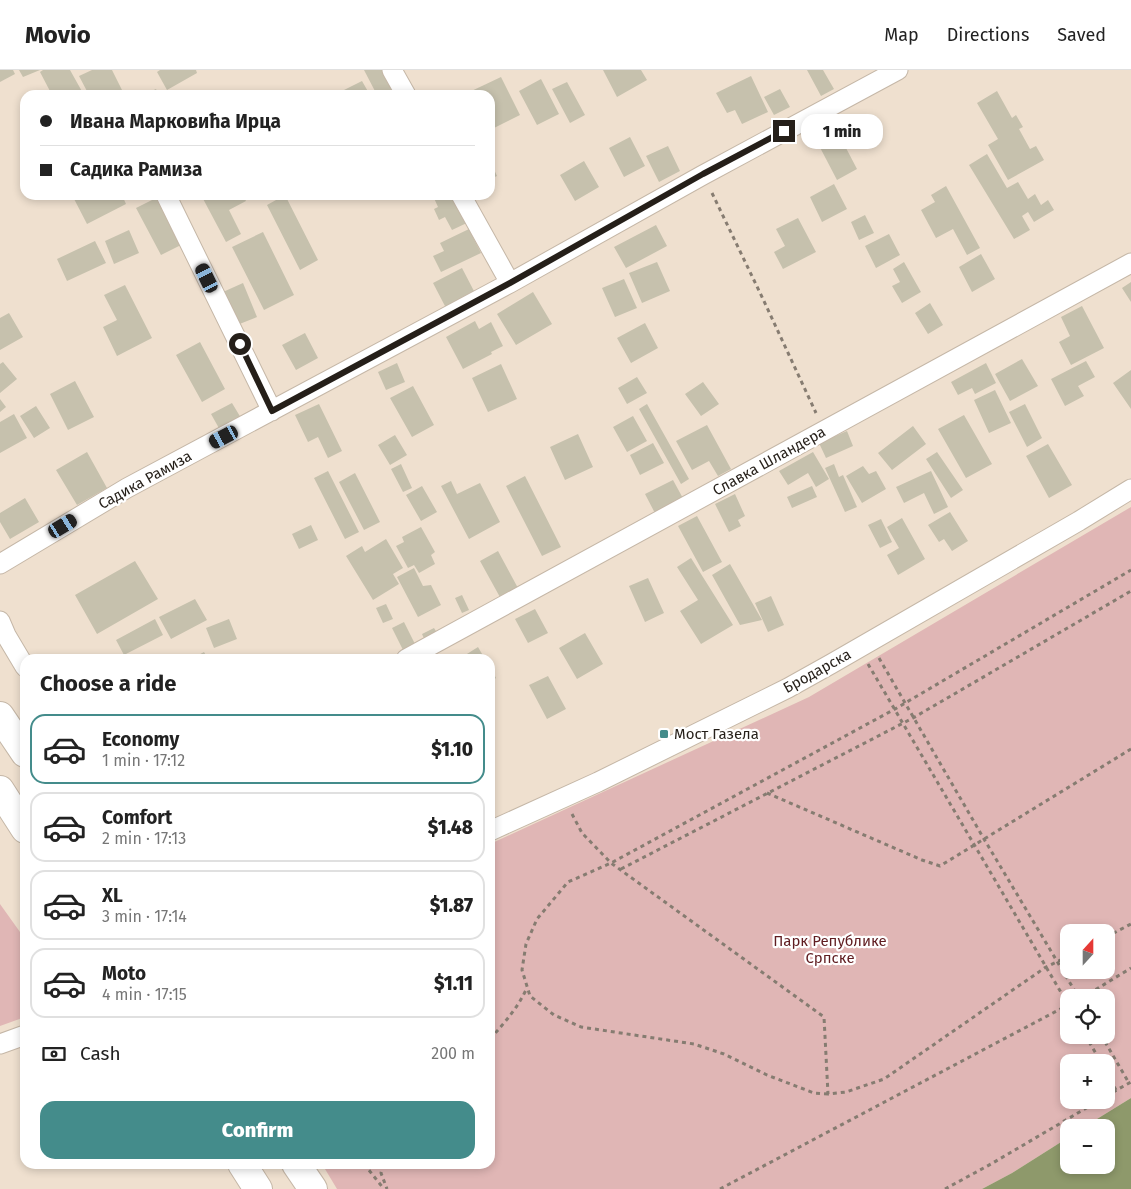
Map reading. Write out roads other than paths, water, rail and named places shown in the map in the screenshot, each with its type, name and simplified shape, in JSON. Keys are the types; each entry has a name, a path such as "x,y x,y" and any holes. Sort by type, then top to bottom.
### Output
{"highway":[{"path":"0,716 20,746"},
{"path":"0,790 20,821"},
{"path":"245,1169 258,1189"},
{"path":"299,1169 313,1189"}],"street":[{"path":"392,70 403,90"},
{"name":"Садика Рамиза","path":"0,564 127,488 510,283 703,174 898,70"},
{"path":"168,200 272,411"},
{"path":"464,200 510,283"},
{"name":"Славка Шландера","path":"415,654 1131,263"},
{"name":"Бродарска","path":"495,829 653,755 788,688 1131,489"},
{"path":"0,621 20,659"},
{"path":"0,1044 20,1037"}],"place":[{"name":"Мост Газела","path":"664,734"}],"park label":[{"name":"Парк Републике Српске","path":"830,950"}]}
